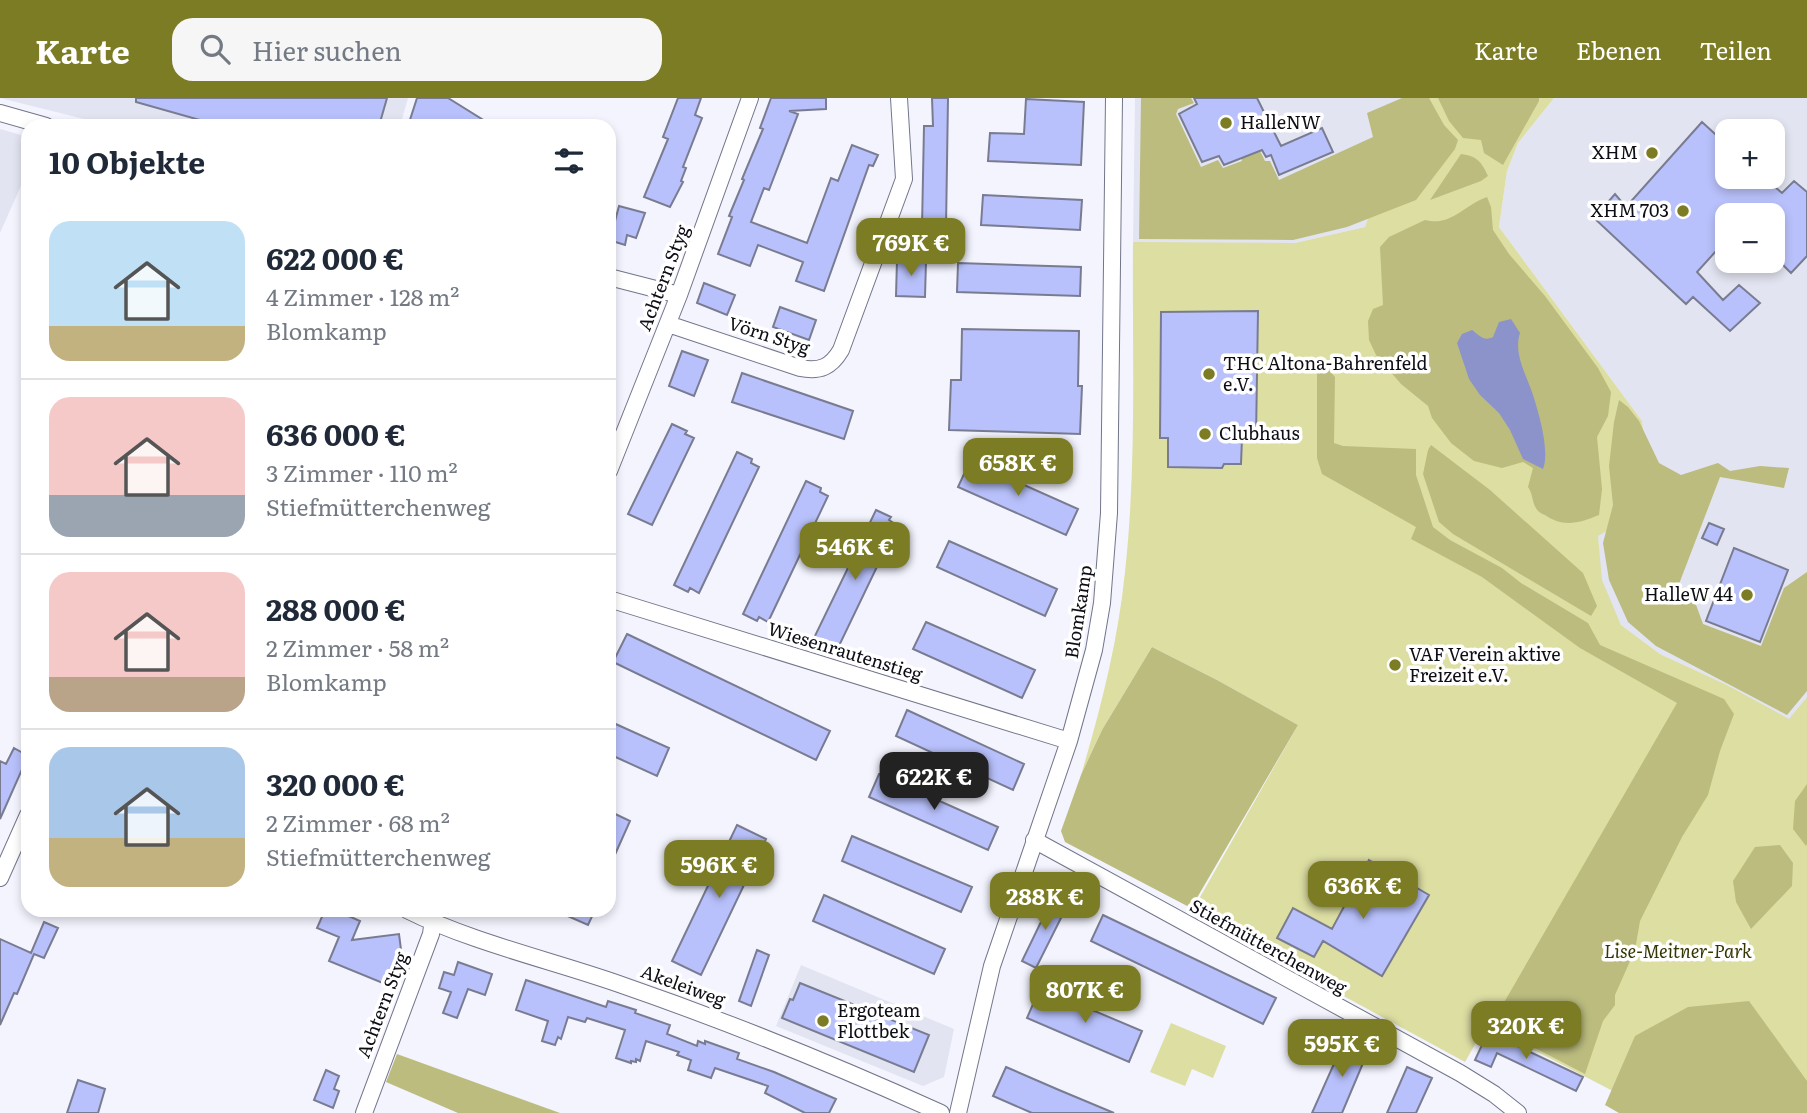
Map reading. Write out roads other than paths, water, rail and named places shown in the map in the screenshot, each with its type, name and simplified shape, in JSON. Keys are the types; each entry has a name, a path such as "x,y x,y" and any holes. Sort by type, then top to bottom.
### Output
{"street":[{"name":"Achtern Styg","path":"616,454 680,295 750,98"},
{"name":"Vörn Styg","path":"668,324 813,371 826,368 834,361 841,350 904,179 899,98"},
{"name":"Blomkamp","path":"958,1113 992,966 1069,741 1094,650 1106,569 1111,426 1114,98"},
{"path":"0,113 21,119"},
{"path":"616,279 680,295"},
{"name":"Wiesenrautenstieg","path":"616,601 1069,741"},
{"path":"0,878 21,831"},
{"name":"Stiefmütterchenweg","path":"1034,840 1460,1073 1518,1113"},
{"name":"Achtern Styg","path":"363,1113 431,934 433,917"},
{"name":"Akeleiweg","path":"436,917 749,1030 941,1113"}],"water":[{"path":"1511,319 1520,333 1519,357 1543,432 1543,469 1523,459 1499,413 1480,395 1469,379 1457,343 1462,334 1472,330 1484,338 1493,337 1499,322"}],"place":[{"name":"HalleNW","path":"1226,123"},
{"name":"XHM","path":"1652,153"},
{"name":"XHM 703","path":"1683,211"},
{"name":"THC Altona-Bahrenfeld e.V.","path":"1209,374"},
{"name":"Clubhaus","path":"1205,434"},
{"name":"HalleW 44","path":"1747,595"},
{"name":"VAF Verein aktive Freizeit e.V.","path":"1395,665"},
{"name":"Ergoteam Flottbek","path":"823,1021"}],"park label":[{"name":"Lise-Meitner-Park","path":"1678,952"}]}
